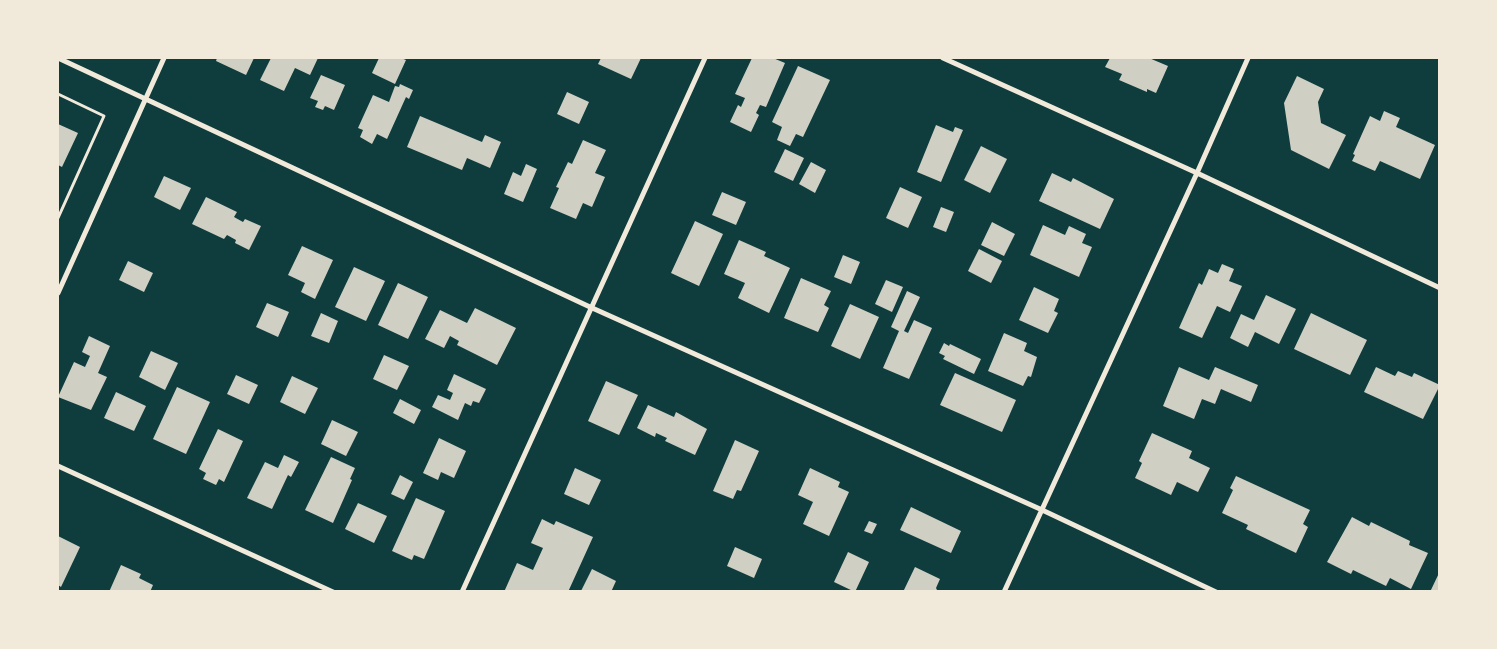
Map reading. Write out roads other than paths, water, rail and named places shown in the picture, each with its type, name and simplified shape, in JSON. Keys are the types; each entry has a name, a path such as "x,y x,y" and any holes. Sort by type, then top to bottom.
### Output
{"street":[{"path":"58,58 590,307 1040,509 1216,592"},
{"path":"58,293 164,58"},
{"path":"462,592 704,58"},
{"path":"943,58 1197,173 1440,288"},
{"path":"1004,592 1040,509 1197,173 1248,58"},
{"path":"58,466 333,592"}]}
